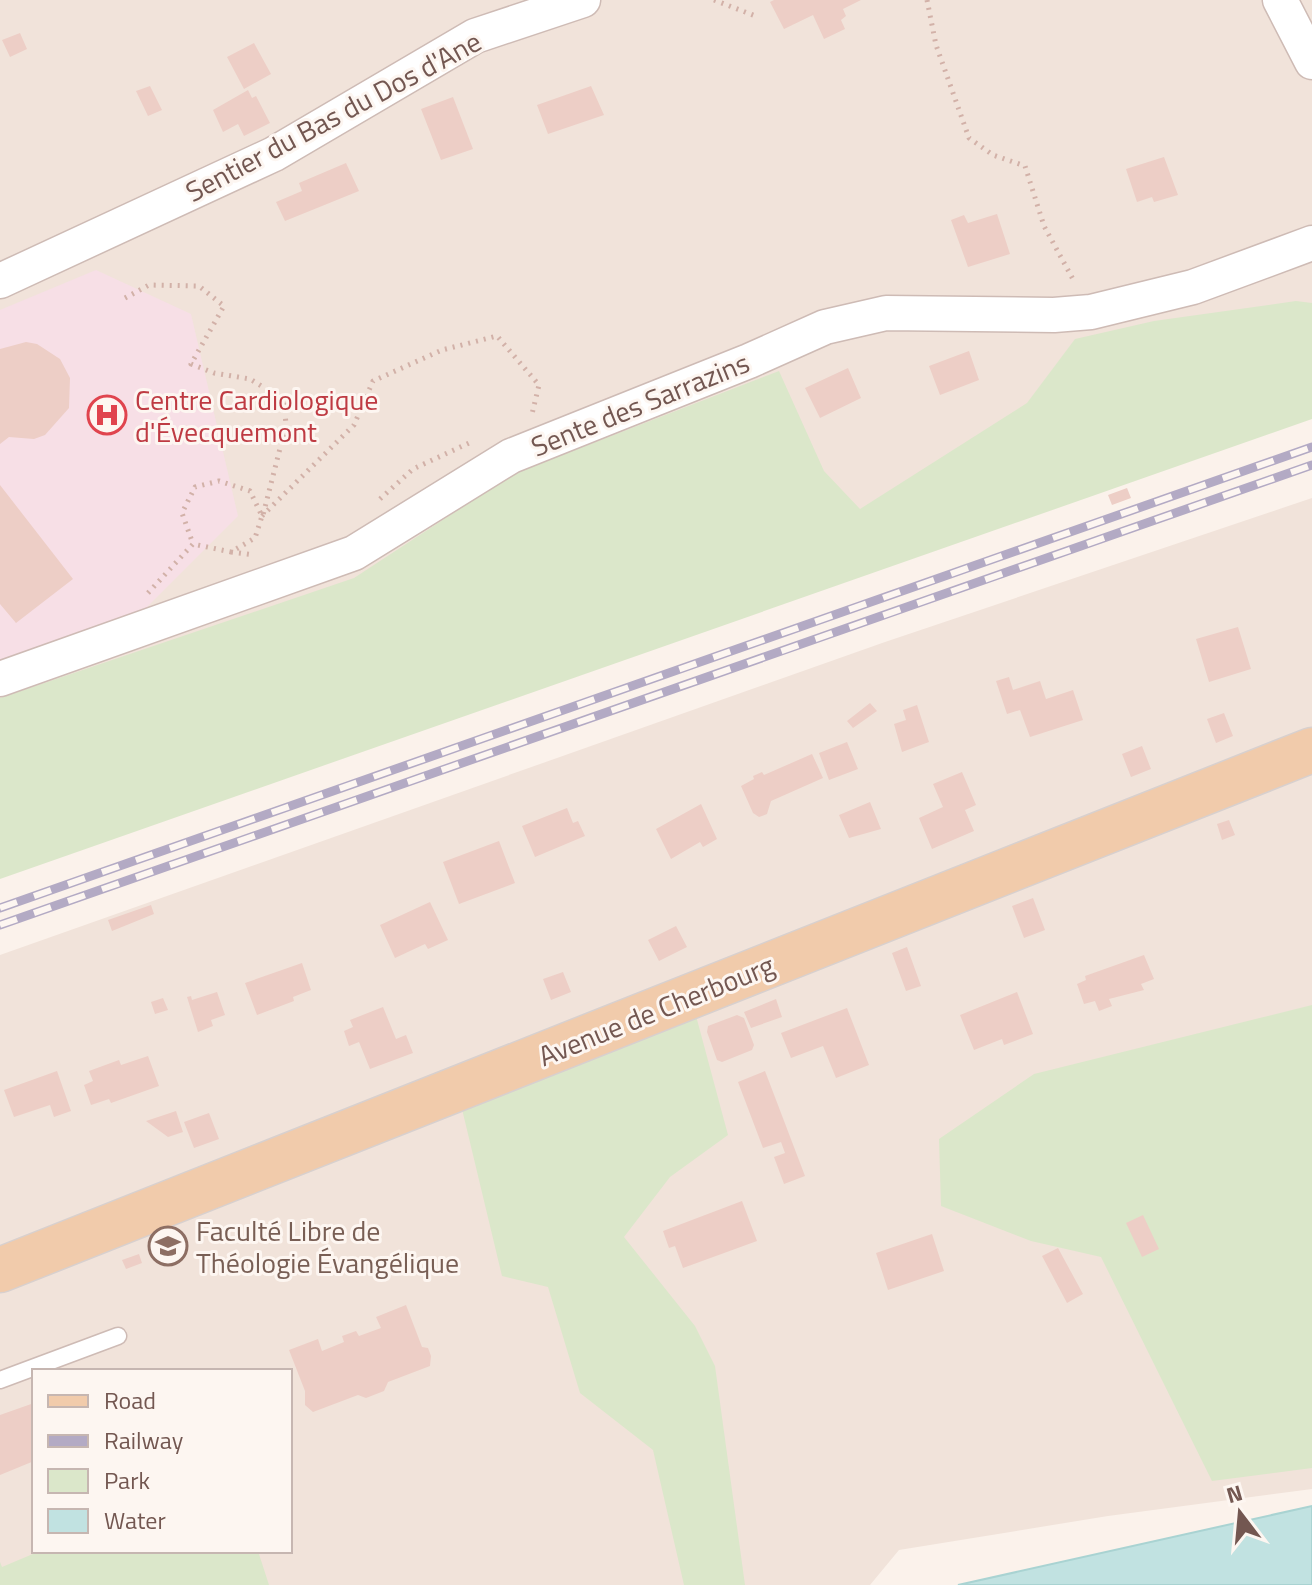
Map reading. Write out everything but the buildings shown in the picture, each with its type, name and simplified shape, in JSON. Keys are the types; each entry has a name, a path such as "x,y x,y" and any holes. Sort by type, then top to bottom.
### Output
{"main road":[{"name":"Avenue de Cherbourg","path":"0,1270 1312,750"}],"street":[{"name":"Sentier du Bas du Dos d'Ane","path":"0,281 274,154 475,36 583,0"},
{"path":"1280,0 1312,62"},
{"name":"Sente des Sarrazins","path":"0,679 354,553 511,456 749,361 825,327 886,313 1054,315 1091,312 1193,287 1312,243"}],"lane":[{"path":"0,1380 118,1336"}],"path":[{"path":"714,0 758,17"},
{"path":"927,0 936,45 969,138 993,155 1025,166 1044,226 1091,312"},
{"path":"125,298 149,285 199,286 224,306 191,364 214,373 250,379 284,400 286,425 255,538 231,552"},
{"path":"262,516 354,425 373,381 442,350 497,336 539,385 534,414 520,420"},
{"path":"378,501 413,469 480,438"},
{"path":"193,544 182,513 195,487 219,481 250,491 262,516"},
{"path":"193,544 260,556"},
{"path":"146,595 193,544"}],"shaded area":[{"path":"0,0 1312,0 1312,380 0,858"},
{"name":"Centre Cardiologique d'Évecquemont","path":"96,270 191,314 238,516 123,631 0,665 0,310"},
{"path":"1312,498 1312,1489 1108,1516 899,1550 870,1585 0,1585 0,955 885,642"}],"green space":[{"path":"1296,301 1312,303 1312,419 0,879 0,698 354,578 513,474 779,371 824,471 860,509 1027,403 1075,339 1154,321"},
{"path":"1312,1005 1312,1468 1212,1481 1101,1257 1031,1241 941,1206 939,1139 1034,1074"},
{"path":"695,1012 728,1135 670,1177 624,1237 695,1326 715,1366 745,1585 684,1585 653,1450 580,1393 548,1287 502,1276 462,1109"},
{"path":"35,1553 259,1553 269,1585 0,1585 0,1562 2,1567"}],"water":[{"path":"1312,1506 1312,1585 958,1585"}],"railway":[{"path":"0,908 1312,447"},
{"path":"0,925 1312,465"}],"place":[{"name":"Centre Cardiologique d'Évecquemont","path":"107,415"},
{"name":"Faculté Libre de Théologie Évangélique","path":"168,1246"}]}
